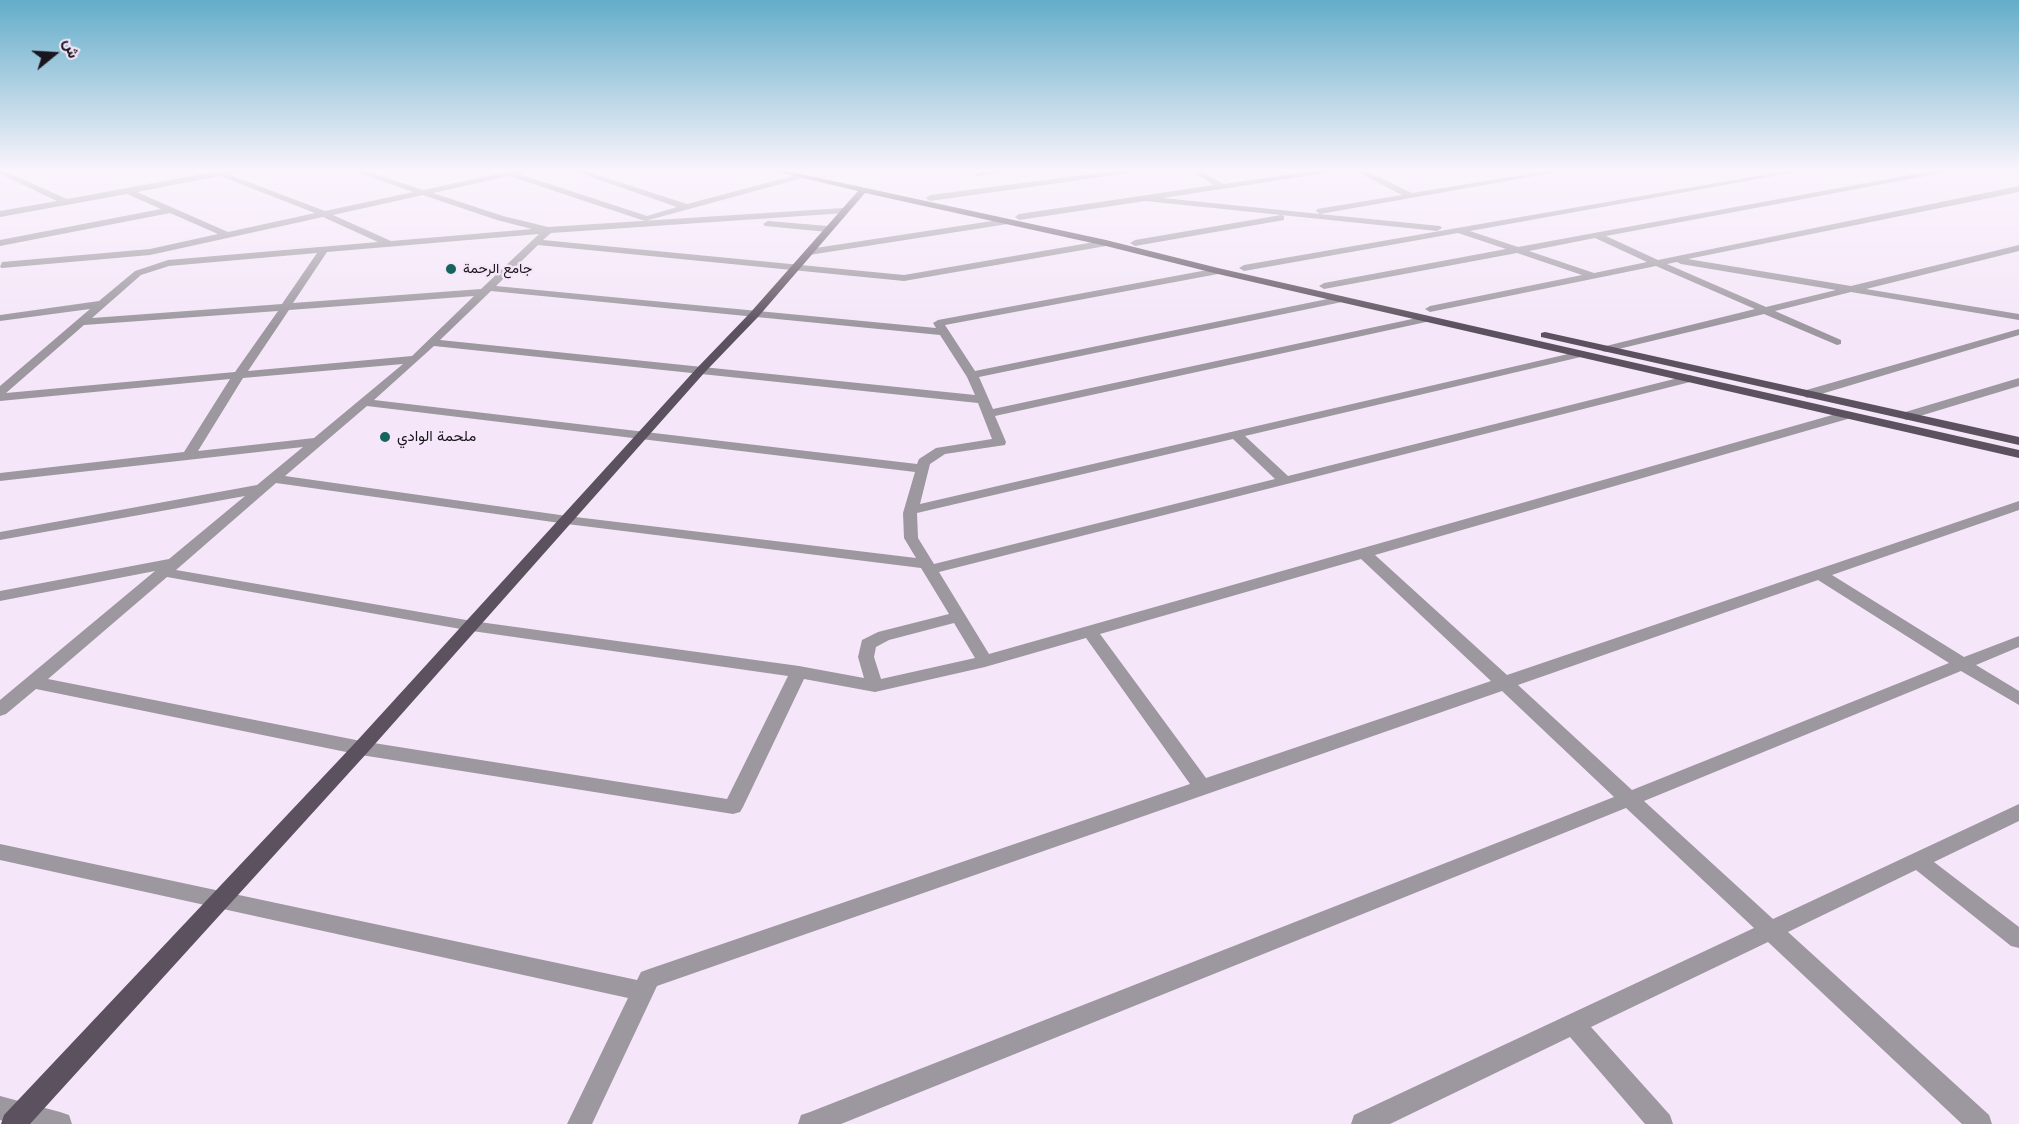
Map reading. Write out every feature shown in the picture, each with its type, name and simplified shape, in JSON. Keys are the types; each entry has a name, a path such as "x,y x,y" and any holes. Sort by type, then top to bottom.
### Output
{"main road":[{"path":"12,1116 361,748 701,370 754,315 834,221"},
{"path":"1035,221 1324,286 1581,354 2019,454"},
{"path":"1005,222 1106,243 1342,299 1606,349 2019,441"}],"street":[{"path":"8,256 130,221"},
{"path":"196,221 225,234"},
{"path":"8,256 132,255 287,221"},
{"path":"341,221 391,244"},
{"path":"514,221 548,230"},
{"path":"614,226 632,221"},
{"path":"0,394 138,273 160,265 548,230 681,221"},
{"path":"744,221 828,229"},
{"path":"1135,243 1262,221"},
{"path":"1368,221 1457,230 1593,276"},
{"path":"1244,268 1506,221"},
{"path":"1324,286 1675,221"},
{"path":"988,414 1593,276 1860,221"},
{"path":"809,252 1005,222"},
{"path":"0,710 415,359 548,230"},
{"path":"1598,236 1837,342"},
{"path":"536,242 904,278 1106,243"},
{"path":"0,243 8,256"},
{"path":"1606,349 2019,248"},
{"path":"188,458 239,375 324,250"},
{"path":"1672,260 2019,317"},
{"path":"984,661 911,538 911,510 924,462 940,451 1000,442 972,375 938,323 1218,271"},
{"path":"81,322 488,290 944,332"},
{"path":"972,375 1342,299"},
{"path":"0,318 102,304"},
{"path":"1807,394 2019,332"},
{"path":"433,343 983,400"},
{"path":"911,510 1581,354"},
{"path":"0,394 415,359"},
{"path":"274,479 928,567 1285,481 1690,379"},
{"path":"1906,416 2019,382"},
{"path":"364,402 922,469"},
{"path":"0,596 169,567 472,626 799,672 875,686 984,661 1847,415"},
{"path":"1235,435 1285,481"},
{"path":"0,477 188,458 318,441"},
{"path":"0,536 262,488"},
{"path":"579,1124 649,979 2019,505"},
{"path":"1364,553 1980,1124"},
{"path":"1819,574 2019,699"},
{"path":"875,686 866,657 868,644 884,636 959,617"},
{"path":"1089,631 1202,787"},
{"path":"810,1124 1629,800 2019,641"},
{"path":"33,682 361,748 733,807 799,672"},
{"path":"1364,1124 2019,812"},
{"path":"0,852 221,898 643,992"},
{"path":"1917,860 2019,939"},
{"path":"1573,1024 1661,1124"},
{"path":"12,1116 60,1124"}],"place":[{"name":"جامع الرحمة","path":"451,269"},
{"name":"ملحمة الوادي","path":"385,437"}]}
